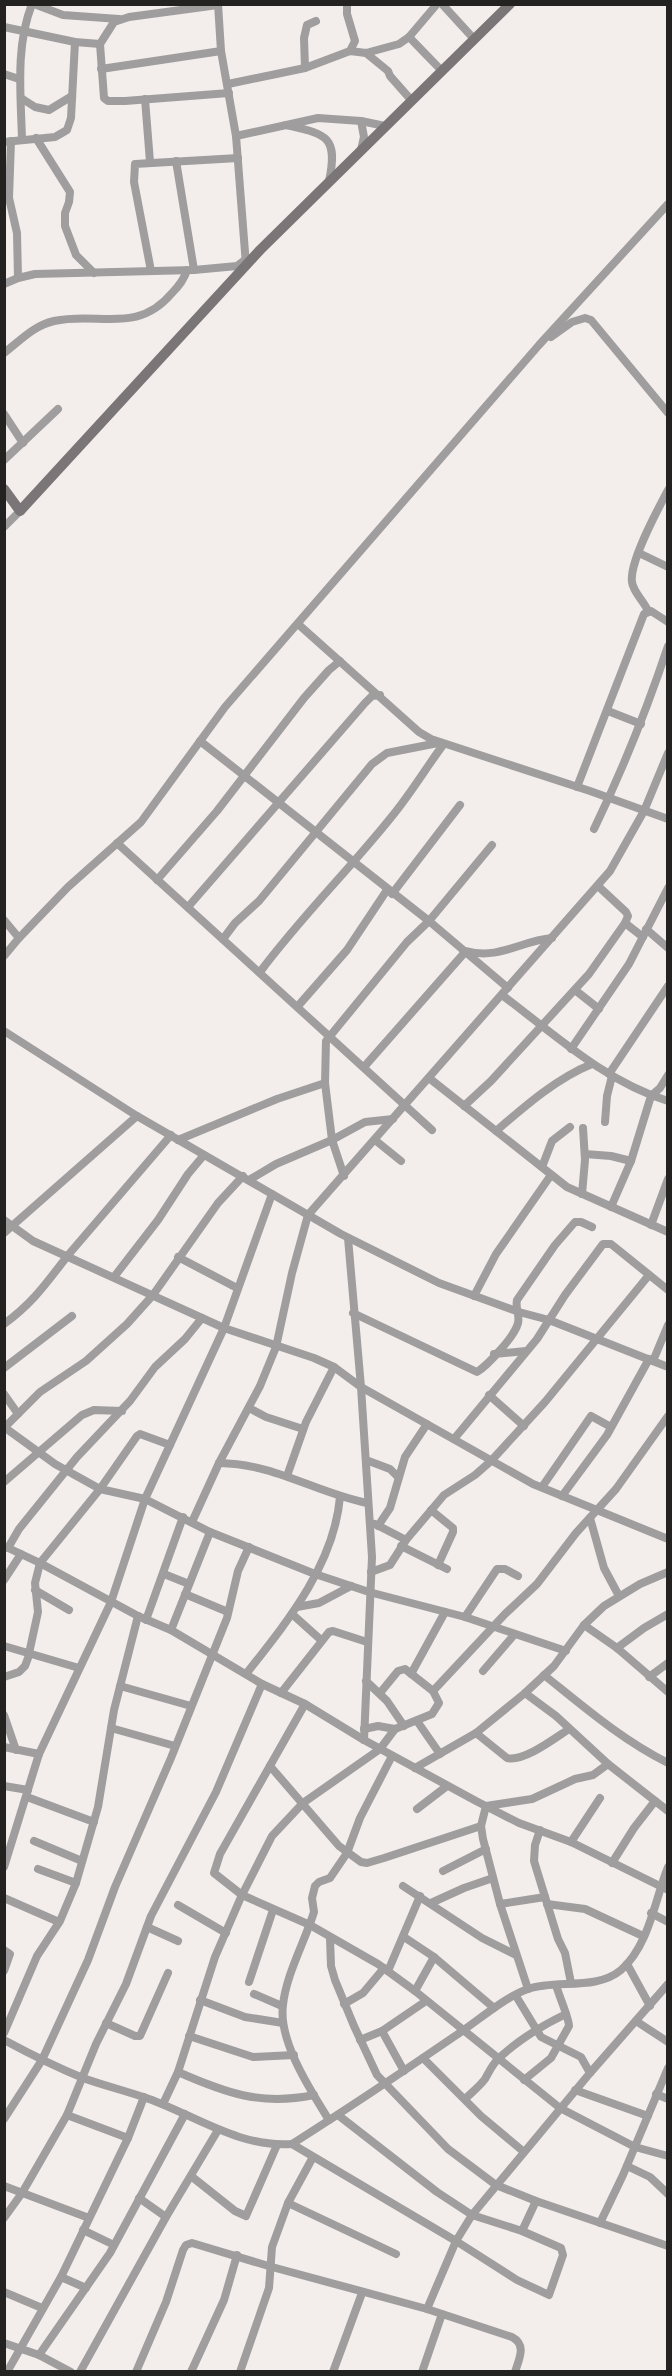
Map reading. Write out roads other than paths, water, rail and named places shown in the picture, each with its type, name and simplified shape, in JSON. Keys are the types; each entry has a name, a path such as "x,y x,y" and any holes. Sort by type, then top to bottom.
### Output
{"street":[{"path":"22,140 19,79 24,31 33,4 63,15 119,19 218,5 221,51 236,136 246,262"},
{"path":"347,4 347,14 355,41 350,51"},
{"path":"119,19 108,30 100,44 106,100 145,99 229,88 306,68 350,51 366,53 399,44 409,37 437,4"},
{"path":"442,4 474,39"},
{"path":"4,527 246,262 506,6"},
{"path":"306,68 305,34 307,25 316,21"},
{"path":"4,27 75,42 100,44"},
{"path":"409,37 442,71"},
{"path":"18,278 16,225 7,207 8,141 55,137 65,133 71,118 75,42"},
{"path":"101,69 221,51"},
{"path":"366,53 388,71 412,101"},
{"path":"4,74 19,79"},
{"path":"21,98 35,107 49,110 72,96"},
{"path":"145,99 150,162"},
{"path":"236,136 318,118 361,121 386,126"},
{"path":"361,121 364,137 361,151"},
{"path":"286,125 319,133 330,143 332,160 329,182"},
{"path":"36,138 70,192 64,222 76,255 79,272"},
{"path":"151,271 133,172 136,163 238,159"},
{"path":"4,354 35,328 54,321 126,320 151,311 165,302 190,270 176,161"},
{"path":"4,956 68,887 141,822 225,707 539,345 668,204"},
{"path":"76,255 94,273"},
{"path":"4,284 18,278 79,272 190,270 237,266 246,262"},
{"path":"539,345 572,322 582,318 588,319 668,413"},
{"path":"4,460 58,409"},
{"path":"4,414 23,443"},
{"path":"4,489 20,511"},
{"path":"667,494 639,553 632,584 648,611 668,622"},
{"path":"639,553 668,567"},
{"path":"577,787 642,618 648,611"},
{"path":"298,624 419,732 441,743 668,819"},
{"path":"594,829 641,724 668,646"},
{"path":"157,880 217,811 243,774 304,698 340,661"},
{"path":"188,907 365,703 372,696 380,695"},
{"path":"608,711 641,724"},
{"path":"200,741 389,892 429,921 465,951 505,991 571,1049 611,1075 651,1096 668,1101"},
{"path":"223,939 235,923 259,901 377,759 393,752 441,743"},
{"path":"260,972 296,925 406,799 441,743"},
{"path":"192,1522 219,1463 249,1408 276,1347 292,1273 309,1215 598,886 615,863 644,811 668,753"},
{"path":"297,1005 347,950 389,892 460,805"},
{"path":"117,843 432,1130"},
{"path":"344,1176 332,1140 325,1083 324,1049 329,1035 492,845"},
{"path":"464,1106 491,1081 575,990 601,959 625,923 628,916 626,912 598,886"},
{"path":"571,1049 629,964 667,893"},
{"path":"4,920 19,938"},
{"path":"625,923 643,937"},
{"path":"646,929 668,948"},
{"path":"465,951 475,954 497,954 526,942 552,938"},
{"path":"364,1068 465,951"},
{"path":"605,1122 611,1075 668,986"},
{"path":"575,990 599,1009"},
{"path":"4,1031 137,1116 348,1238 439,1283 519,1312 549,1320 668,1367"},
{"path":"496,1131 561,1080 592,1064"},
{"path":"611,1207 631,1161 651,1096 660,1088 668,1075"},
{"path":"429,1078 551,1175 582,1194 668,1232"},
{"path":"4,1324 31,1304 68,1256 175,1138 325,1083"},
{"path":"4,1233 137,1116"},
{"path":"393,1119 365,1122 332,1140 246,1178 218,1203 153,1295 113,1338 86,1361 40,1392 5,1428 37,1453 100,1489 145,1499 210,1532 315,1574 369,1592 465,1617 566,1651"},
{"path":"542,1167 552,1141 570,1127"},
{"path":"582,1194 585,1154 583,1128"},
{"path":"375,1140 401,1161"},
{"path":"585,1154 611,1156 631,1161"},
{"path":"114,1277 204,1155"},
{"path":"474,1296 496,1254 551,1175"},
{"path":"651,1225 668,1179"},
{"path":"4,1867 8,1845 28,1794 39,1754 111,1602 145,1499 224,1328 273,1194"},
{"path":"4,1220 27,1238 224,1328 334,1367 361,1387 491,1461 562,1496 668,1539"},
{"path":"353,1313 474,1372 480,1371 512,1335 518,1322 519,1312 516,1303 520,1295 568,1228 578,1222 592,1227"},
{"path":"348,1238 361,1387 371,1572 364,1740"},
{"path":"454,1439 549,1320 603,1244 611,1244 666,1287"},
{"path":"178,1257 237,1288"},
{"path":"371,1572 386,1568 403,1543 444,1495 475,1475 524,1426 649,1275"},
{"path":"4,1368 72,1316"},
{"path":"202,1318 185,1339 155,1367 138,1393 66,1471 6,1547 138,1616 171,1630 262,1684 305,1704 447,1786 519,1823 571,1842 664,1888"},
{"path":"562,1496 612,1427 651,1360 668,1324"},
{"path":"512,1335 514,1364"},
{"path":"494,1354 526,1350"},
{"path":"287,1476 303,1429 334,1367"},
{"path":"4,1394 18,1414"},
{"path":"489,1395 524,1426"},
{"path":"249,1408 266,1417 303,1429"},
{"path":"4,1482 88,1412 122,1410"},
{"path":"542,1487 591,1416 612,1427"},
{"path":"433,1691 537,1584 633,1468 668,1416"},
{"path":"378,1526 390,1508 405,1457 427,1424"},
{"path":"4,1677 23,1669 30,1653 38,1612 35,1578 40,1563 100,1489 140,1434 170,1445"},
{"path":"366,1460 390,1469 398,1477"},
{"path":"219,1463 265,1468 340,1497 367,1503"},
{"path":"246,1674 297,1607 315,1574 336,1527 340,1497"},
{"path":"431,1510 453,1528 438,1565"},
{"path":"146,1620 183,1517"},
{"path":"590,1518 604,1568 618,1596"},
{"path":"368,1520 447,1569"},
{"path":"171,1630 210,1532"},
{"path":"4,2119 42,2060 88,1960 115,1887 175,1746 228,1612 238,1571 249,1547"},
{"path":"4,1580 21,1554"},
{"path":"465,1617 497,1569 506,1569 518,1576"},
{"path":"415,1768 476,1733 525,1693 566,1651 584,1625 604,1606 618,1596 668,1572"},
{"path":"164,1574 189,1584"},
{"path":"297,1607 319,1603 351,1586"},
{"path":"35,1590 69,1610"},
{"path":"185,1594 228,1612"},
{"path":"411,1674 446,1612"},
{"path":"292,1614 321,1640"},
{"path":"617,1648 668,1614"},
{"path":"4,2033 37,1956 59,1922 76,1883 94,1822 111,1728 138,1616"},
{"path":"584,1625 617,1648 668,1692"},
{"path":"281,1693 329,1632 333,1631 367,1642"},
{"path":"483,1671 514,1635"},
{"path":"4,1646 79,1668"},
{"path":"649,1677 668,1664"},
{"path":"364,1730 378,1726 395,1729 404,1726 432,1714 439,1703 433,1691 405,1669 398,1671 380,1693"},
{"path":"544,1675 610,1729 667,1763"},
{"path":"366,1681 380,1693 404,1726"},
{"path":"4,2218 22,2193 67,2115 106,2023 126,1984 147,1927 216,1792 262,1684"},
{"path":"120,1686 191,1706"},
{"path":"525,1693 608,1764 668,1811"},
{"path":"305,1704 220,1854 214,1869 217,1877 242,1895 310,1925 386,1969 560,2108 635,2147 668,2156"},
{"path":"4,1715 16,1750"},
{"path":"417,1721 440,1754"},
{"path":"111,1728 175,1746"},
{"path":"163,2104 178,2072 200,2000 226,1933 242,1895 272,1836 303,1803 380,1749 395,1729"},
{"path":"476,1733 507,1758 512,1759 522,1757 569,1729"},
{"path":"4,1747 39,1754"},
{"path":"329,2120 294,2055 283,2024 282,2006 310,1925 314,1908 312,1898 315,1886 330,1878 347,1853 360,1818 392,1755"},
{"path":"486,1806 532,1798 575,1779 593,1775 608,1764"},
{"path":"270,1766 347,1853 367,1863 481,1826"},
{"path":"4,1786 94,1822"},
{"path":"417,1809 447,1786"},
{"path":"571,1842 600,1798"},
{"path":"612,1863 634,1828 655,1801"},
{"path":"486,1806 481,1826 486,1849 500,1904 528,1989"},
{"path":"540,1830 534,1855 546,1901 565,1953 572,1983"},
{"path":"34,1841 82,1861"},
{"path":"443,1871 486,1849"},
{"path":"4,2040 84,2078 163,2104 218,2130 277,2145 292,2144 384,2085 494,2008 528,1989 600,1980 614,1974 627,1964 643,1936 664,1888 668,1867"},
{"path":"38,1869 76,1883"},
{"path":"431,1903 493,1878"},
{"path":"403,1886 482,1938 516,1955"},
{"path":"344,2004 363,1993 386,1969 404,1937 420,1896"},
{"path":"4,1898 59,1922"},
{"path":"500,1904 546,1901 585,1909 643,1936"},
{"path":"178,1905 226,1933"},
{"path":"249,1982 273,1910"},
{"path":"651,1914 668,1922"},
{"path":"147,1927 178,1941"},
{"path":"404,1937 434,1957 494,2008"},
{"path":"330,1938 331,1966 344,2004 377,2075 384,2085 448,2149 496,2185 668,2246"},
{"path":"4,1950 10,1954 4,1971"},
{"path":"415,1991 434,1957"},
{"path":"627,1964 650,2006"},
{"path":"106,2023 140,2036 168,1973"},
{"path":"427,2309 456,2241 472,2215 575,2090 668,1984"},
{"path":"524,2080 551,2058 570,2024 556,1985"},
{"path":"254,1994 282,2006"},
{"path":"516,1996 541,2037 581,2057 590,2073"},
{"path":"200,2000 245,2017 283,2024"},
{"path":"360,2040 382,2031 426,2001"},
{"path":"465,2099 485,2079 487,2072 498,2060 537,2029 566,2014"},
{"path":"636,2021 668,2042"},
{"path":"382,2031 404,2071"},
{"path":"189,2036 253,2057 294,2055"},
{"path":"423,2058 524,2152"},
{"path":"600,2223 627,2166 668,2068"},
{"path":"178,2072 222,2090 261,2099 291,2100 314,2095"},
{"path":"575,2090 648,2116"},
{"path":"656,2094 668,2098"},
{"path":"8,2372 61,2277 128,2138 144,2097"},
{"path":"39,2355 114,2245 185,2114"},
{"path":"67,2115 128,2138"},
{"path":"292,2144 456,2241 517,2280 549,2295 564,2251 522,2231 472,2215 437,2192 338,2115"},
{"path":"80,2372 166,2217 218,2130"},
{"path":"191,2176 235,2211 246,2216 277,2145"},
{"path":"240,2372 269,2288 272,2247 288,2203 313,2157"},
{"path":"627,2166 650,2178 668,2194"},
{"path":"4,2186 89,2218"},
{"path":"139,2198 166,2217"},
{"path":"522,2231 536,2201"},
{"path":"288,2203 396,2254"},
{"path":"83,2230 114,2245"},
{"path":"136,2372 149,2345 186,2245 194,2243 272,2267 427,2309 516,2339 522,2348 515,2372"},
{"path":"191,2372 224,2300 237,2255"},
{"path":"61,2277 86,2288"},
{"path":"4,2292 42,2308"},
{"path":"333,2372 362,2292"},
{"path":"422,2372 442,2314"},
{"path":"4,2343 39,2355 71,2372"}]}
